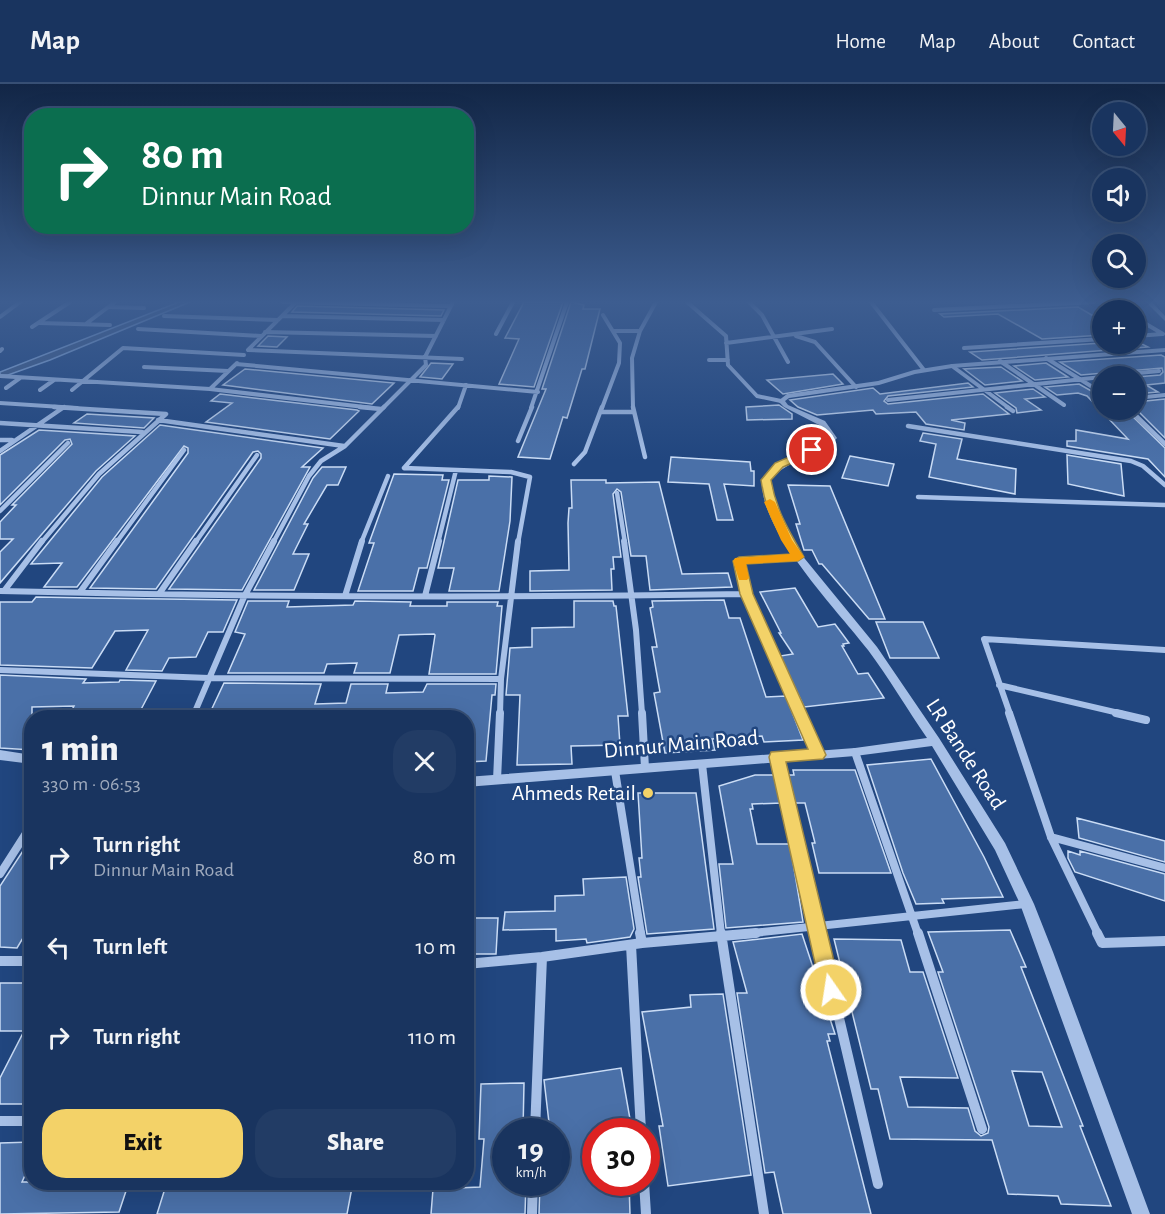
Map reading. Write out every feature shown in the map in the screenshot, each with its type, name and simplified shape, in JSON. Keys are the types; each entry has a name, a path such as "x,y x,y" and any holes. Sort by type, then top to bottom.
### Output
{"street":[{"path":"72,390 114,355"},
{"path":"239,355 244,355"},
{"path":"210,389 244,355"},
{"path":"368,355 462,359"},
{"path":"518,441 550,355"},
{"path":"573,464 585,452 619,363 619,355"},
{"path":"633,355 633,412 645,457"},
{"path":"727,355 728,365 757,396 781,401 787,396 856,387 924,370 951,366 1095,355"},
{"path":"784,355 788,362"},
{"path":"827,355 856,387"},
{"path":"912,355 924,370"},
{"path":"195,710 243,597 309,476 321,461 345,446 426,365 425,357"},
{"path":"1046,358 1092,386"},
{"path":"709,360 728,360"},
{"path":"1000,361 1064,405"},
{"path":"236,364 538,392"},
{"path":"951,366 1013,411"},
{"path":"144,367 228,371"},
{"path":"1146,372 1159,371"},
{"path":"0,376 210,389 381,409"},
{"path":"6,388 21,378"},
{"path":"888,400 1092,378"},
{"path":"40,390 54,380"},
{"path":"466,385 457,410 404,468 512,472 530,477 522,512 501,679 497,780"},
{"path":"1146,397 1165,395"},
{"name":"LR Bande Road","path":"781,401 797,413 822,423 833,438 829,445 779,465 766,480 769,502 776,519 798,557 873,649 988,825 1027,904 1141,1214"},
{"path":"0,403 166,414 122,449 49,531 2,591"},
{"path":"0,451 13,440 65,407"},
{"path":"600,412 633,412"},
{"path":"158,420 345,446"},
{"path":"1140,420 1165,444"},
{"path":"0,423 142,432"},
{"path":"908,426 1131,461 1143,466 1165,485"},
{"path":"1157,436 1165,436"},
{"path":"0,440 13,440"},
{"path":"0,511 68,443"},
{"path":"80,592 184,450"},
{"path":"159,594 256,455"},
{"path":"425,596 456,470"},
{"path":"345,596 360,545 388,476"},
{"path":"617,493 632,597 643,704 645,768"},
{"path":"918,497 1165,505"},
{"path":"798,557 739,561 747,594 818,755"},
{"path":"2,591 243,597 512,598 747,594"},
{"path":"1165,650 984,639 1051,837 1102,944 1165,941"},
{"path":"0,670 209,678 501,679"},
{"path":"999,685 1146,720"},
{"name":"Dinnur Main Road","path":"474,782 855,752 934,741"},
{"path":"855,752 912,915 982,1129"},
{"path":"0,755 24,759"},
{"path":"777,757 878,1184"},
{"path":"702,764 721,938 764,1214"},
{"path":"615,771 642,943"},
{"path":"0,874 24,836"},
{"path":"1051,837 1165,868"},
{"path":"474,963 542,957 642,943 721,938 816,925 1027,904"},
{"path":"631,945 640,1118"},
{"path":"536,1118 542,957"},
{"path":"0,961 24,961"},
{"path":"0,1121 24,1121"},
{"path":"532,1214 533,1196"},
{"path":"645,1196 646,1214"}],"water":[{"path":"44,355 63,355 8,375 0,375 0,372"}],"building":[{"path":"512,355 545,355 534,387 499,384"},
{"path":"553,355 589,355 567,418 563,417 550,459 518,457 546,389 542,389"},
{"path":"974,355 1049,355 982,360"},
{"path":"1161,355 1165,357 1165,383 1146,385 1146,376 1160,375 1163,372 1162,368 1146,369 1146,366 1092,366 1092,374 1081,375 1060,362"},
{"path":"431,363 453,364 442,379 420,377"},
{"path":"1046,363 1068,377 1035,380 1014,366"},
{"path":"1001,367 1022,381 985,385 964,369"},
{"path":"245,369 394,383 372,404 223,385"},
{"path":"833,374 843,384 783,394 767,380"},
{"path":"968,383 973,387 888,396 884,401 888,404 983,394 1009,414 951,420 965,423 964,430 926,424 916,412 876,414 873,410 817,415 798,407 790,400 873,388 880,394"},
{"path":"1079,384 1092,391 1092,401 1087,396 1078,393 1057,395 1045,387"},
{"path":"1146,385 1158,392 1146,393"},
{"path":"1033,389 1045,397 1025,399 1041,410 1017,413 1016,408 995,393"},
{"path":"220,394 359,411 330,439 206,422 232,403 211,401"},
{"path":"1165,399 1165,438 1146,419 1146,401"},
{"path":"779,405 792,414 792,419 747,420 746,407"},
{"path":"87,414 154,418 144,428 74,423"},
{"path":"1110,420 1136,420 1165,448 1165,477 1148,459 1067,446 1067,441 1076,441 1076,430 1128,439"},
{"path":"160,425 323,448 302,467 310,467 242,590 169,589 261,458 258,451 253,452 156,589 90,588 188,453 188,448 184,446 77,587 44,587 62,563 31,564 102,477"},
{"path":"39,430 135,436 96,471 0,583 0,552 13,539 0,539 0,522 16,505 12,505 72,444 70,439 65,440 0,505 0,455"},
{"path":"923,433 962,439 957,459 1016,469 1015,494 929,477 936,444 920,441"},
{"path":"1067,455 1121,464 1124,496 1068,484"},
{"path":"850,456 894,464 888,486 842,478"},
{"path":"671,457 750,462 751,471 754,471 754,486 724,484 733,520 717,520 709,484 668,482"},
{"path":"322,467 346,467 338,485 327,485 304,524 308,524 293,554 309,554 294,590 254,590 313,478"},
{"path":"394,474 443,475 442,480 449,480 427,568 419,568 413,591 358,591 374,543 369,543"},
{"path":"489,476 512,477 510,521 499,591 449,591 454,568 438,568 458,480 489,480"},
{"path":"571,480 606,480 606,483 659,482 682,574 728,573 732,587 650,590 646,556 631,556 621,492 617,489 613,494 621,557 613,557 612,590 530,591 530,571 569,570 568,523 569,508 572,508"},
{"path":"788,485 830,486 885,619 869,619 822,564 819,564 812,550 804,550 796,524 800,524"},
{"path":"795,588 818,627 835,624 849,643 842,646 858,674 868,673 884,698 804,707 780,656 793,654 779,633 781,633 760,592"},
{"path":"36,597 237,600 223,632 208,632 196,657 169,658 162,671 126,670 148,630 115,631 92,668 0,665 0,602 32,602"},
{"path":"724,600 729,618 740,618 766,697 786,696 803,740 764,742 762,736 712,739 715,750 665,753 654,693 660,692 652,647 657,647 650,608 653,607 652,601"},
{"path":"248,601 289,601 287,607 353,605 355,601 411,602 410,606 447,606 447,602 498,602 497,606 502,606 496,674 429,674 434,634 399,635 390,673 354,673 357,663 327,664 324,673 228,673 245,634 235,632"},
{"path":"574,601 613,601 616,606 628,716 618,716 620,745 571,746 572,764 517,765 520,695 506,695 510,648 532,647 532,628 574,627"},
{"path":"876,622 923,622 939,658 890,658"},
{"path":"0,675 86,679 83,683 119,682 120,680 156,681 141,710 72,710 74,706 32,707 32,710 24,710 24,750 0,748"},
{"path":"224,683 321,684 315,704 346,703 351,684 388,684 386,693 423,692 427,684 496,684 495,695 492,695 486,761 474,762 474,710 211,710"},
{"path":"931,759 1003,897 942,899 944,903 916,904 903,873 867,765"},
{"path":"793,770 855,770 891,873 819,873 812,843 815,843 805,803 794,803 787,775 794,775"},
{"path":"755,775 775,775 782,803 752,804 753,809 750,809 757,844 790,844 803,922 726,928 719,864 733,864 719,786"},
{"path":"638,793 696,793 714,929 647,934 638,877 641,877 639,858 642,858"},
{"path":"1077,818 1165,841 1165,862 1079,838"},
{"path":"24,849 24,936 17,948 0,947 0,886"},
{"path":"1068,851 1080,855 1080,851 1165,874 1165,901 1075,872 1068,858"},
{"path":"626,877 634,929 630,937 587,943 586,939 556,941 556,929 503,930 505,912 555,911 555,896 584,895 583,879"},
{"path":"474,918 498,918 496,954 474,954"},
{"path":"1010,930 1026,967 1021,967 1083,1126 1080,1126 1111,1206 1061,1204 1058,1196 1008,1194 992,1140 890,1139 878,1089 871,1089 834,939 901,940 910,972 923,972 958,1078 900,1077 908,1107 968,1108 975,1131 981,1136 988,1133 989,1127 938,972 943,972 928,932","holes":["1012,1071 1042,1072 1062,1127 1029,1126"]},
{"path":"802,934 835,1034 828,1034 830,1041 827,1041 871,1214 783,1214 774,1172 765,1173 737,993 747,993 733,942"},
{"path":"0,983 24,983 24,1031 0,1031"},
{"path":"723,994 751,1175 668,1186 660,1133 660,1126 663,1126 642,1012 691,1007 690,995"},
{"path":"24,1031 24,1104 0,1104 0,1078"},
{"path":"621,1068 630,1118 582,1118 582,1196 629,1196 630,1214 539,1214 540,1196 570,1196 570,1118 548,1118 544,1080"},
{"path":"524,1083 523,1118 492,1118 492,1196 526,1196 525,1214 431,1214 433,1190 474,1190 474,1187 480,1187 484,1139 479,1139 481,1084"},
{"path":"24,1142 22,1182 24,1182 24,1190 126,1190 119,1212 0,1214 0,1143"},
{"path":"164,1190 352,1190 347,1214 157,1214"}],"slow traffic":[{"path":"743,578 739,561 798,557 786,540 770,502"}],"place":[{"name":"Ahmeds Retail","path":"648,793"}],"route":[{"path":"812,450 779,465 766,480 769,502 776,519 786,540 798,557 739,561 747,594 818,755 777,757 831,990"}]}
